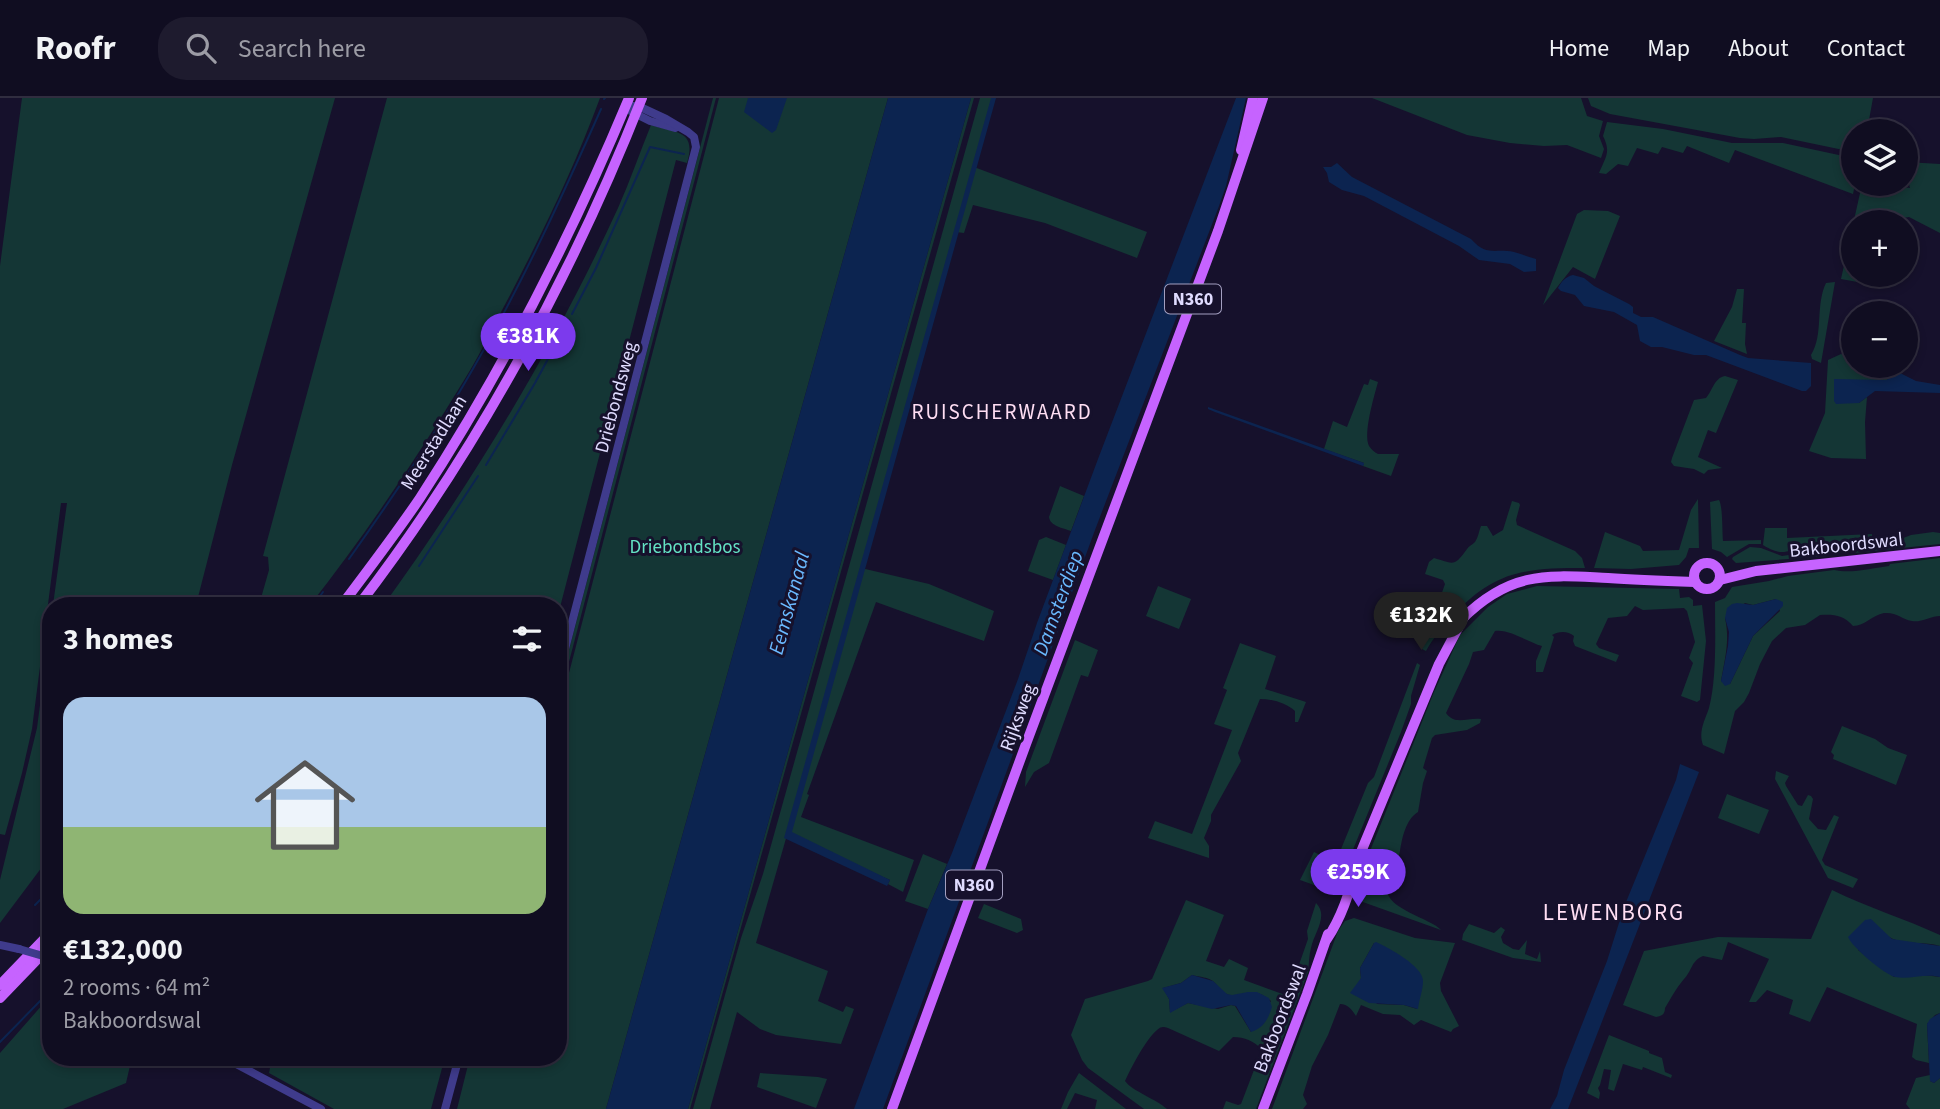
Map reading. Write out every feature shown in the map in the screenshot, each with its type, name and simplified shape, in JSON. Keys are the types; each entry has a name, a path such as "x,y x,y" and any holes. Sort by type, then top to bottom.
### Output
{"main road":[{"name":"Rijksweg","path":"1235,180 1253,98"},
{"name":"Rijksweg","path":"892,1109 1244,160 1264,98"},
{"name":"Meerstadlaan","path":"348,597 419,498 482,397 531,310 583,203 627,102"},
{"name":"Meerstadlaan","path":"364,597 423,516 504,385 566,271 605,190 639,106"},
{"name":"Bakboordswal","path":"1719,575 1743,570 1756,571 1940,551"},
{"path":"1706,563 1713,565 1719,575 1715,587 1708,589 1700,587 1695,577 1700,565 1706,563"},
{"name":"Bakboordswal","path":"1263,1109 1353,878 1356,864 1446,649 1465,615 1494,593 1525,580 1546,577 1657,580 1695,577"},
{"path":"0,985 42,941"},
{"path":"0,999 42,955"}],"street":[{"name":"Driebondsweg","path":"567,642 696,147 694,137 685,130 663,125 639,106 627,102"},
{"path":"0,945 42,956"},
{"path":"240,1066 321,1109"},
{"path":"445,1109 456,1066"}],"green space":[{"path":"22,98 335,98 232,465 198,597 54,597 67,503 61,503 49,597 42,597 42,651 32,729 5,835 0,834 0,266"},
{"path":"387,98 600,98 558,199 483,347 448,407 352,550 316,597 261,597 269,570 268,557 263,556"},
{"path":"713,98 716,98 567,669 567,658"},
{"name":"Driebondsbos","path":"719,98 888,98 606,1109 457,1109 468,1066 567,1066 567,681"},
{"path":"971,98 974,98 688,1109"},
{"path":"980,98 993,98 974,167 1147,232 1137,258 1045,223 973,205 964,233 956,232 861,568 929,584 994,611 984,641 876,602 801,817 914,860 903,892 888,884 890,880 787,835 756,943 828,971 818,1001 843,1012 846,1006 854,1009 841,1044 776,1035 760,1029 737,1012 710,1109 693,1109 741,938 763,874"},
{"path":"1372,98 1581,98 1587,116 1603,121 1599,136 1604,149 1601,158 1567,145 1510,143 1467,135"},
{"path":"1588,98 1873,98 1869,119 1841,119 1841,150 1781,137 1740,138 1610,114 1591,106"},
{"path":"1607,122 1663,129 1732,143 1783,143 1841,155 1841,190 1735,150 1729,163 1687,146 1683,153 1662,147 1658,154 1637,148 1628,166 1618,164 1606,174 1599,173 1607,154 1603,136"},
{"path":"651,125 676,132 687,139 687,163 676,160 563,597 389,597 449,511 510,413 567,312 618,208"},
{"path":"1918,163 1940,164 1940,233 1918,222 1918,210 1857,210 1859,196 1918,196"},
{"path":"1584,210 1608,211 1620,216 1595,279 1573,267 1543,305 1577,214"},
{"path":"1835,282 1821,363 1812,359 1811,355 1817,338 1823,292 1826,283"},
{"path":"1737,289 1744,289 1742,323 1746,323 1747,354 1714,341 1732,307"},
{"path":"1841,354 1841,378 1888,378 1834,380 1834,401 1859,403 1867,397 1866,459 1831,458 1809,451 1825,413 1828,360"},
{"path":"1725,376 1738,380 1716,433 1708,430 1698,457 1722,468 1708,470 1704,474 1694,469 1674,466 1672,458 1694,400 1706,398 1716,382"},
{"path":"1370,379 1378,382 1367,433 1369,446 1378,454 1399,454 1391,476 1324,449 1333,421 1347,427 1364,384 1368,385"},
{"path":"1060,486 1084,496 1071,531 1054,525 1049,517"},
{"path":"1698,499 1699,548 1689,548 1679,565 1631,569 1594,568 1605,532 1640,546 1643,551 1679,550 1691,510"},
{"path":"1719,500 1723,541 1761,540 1761,544 1749,544 1727,557 1712,549 1710,502"},
{"path":"1512,501 1520,505 1517,525 1575,551 1582,558 1585,568 1529,571 1497,581 1468,601 1442,628 1426,651 1422,649 1445,584 1443,580 1425,574 1429,562 1434,558 1450,563 1459,559 1475,542 1481,526 1487,526 1493,536 1503,530"},
{"path":"1765,528 1787,528 1787,538 1872,534 1872,541 1840,553 1806,549 1780,552 1763,545"},
{"path":"1940,533 1940,544 1854,553 1872,543 1893,542 1911,535"},
{"path":"1046,537 1066,545 1053,580 1028,571 1039,540"},
{"path":"1750,547 1782,556 1809,552 1829,556 1736,563 1732,559"},
{"path":"1940,558 1940,616 1915,621 1884,613 1853,626 1838,616 1820,615 1805,625 1786,628 1772,641 1749,693 1735,711 1724,754 1703,745 1702,731 1713,683 1715,602 1725,598 1732,587 1788,576 1834,570 1862,570","holes":["1776,599 1780,611 1753,636 1730,684 1721,681 1727,642 1725,618 1745,603 1753,605"]},
{"path":"1158,586 1191,599 1179,629 1146,616"},
{"path":"1537,586 1679,589 1680,598 1689,597 1693,600 1693,606 1702,605 1706,641 1700,700 1697,702 1681,696 1693,663 1689,658 1695,642 1684,608 1643,610 1635,606 1627,616 1608,618 1596,644 1599,648 1619,655 1616,662 1575,646 1572,634 1563,632 1552,635 1554,637 1543,672 1536,672 1536,661 1542,646 1513,634 1495,631 1484,650 1473,652 1446,713 1458,720 1481,719 1480,723 1467,730 1435,735 1432,738 1423,768 1427,771 1418,812 1410,819 1405,829 1399,856 1387,888 1393,902 1441,930 1360,901 1359,894 1368,856 1460,635 1488,607 1507,594"},
{"path":"1075,640 1098,650 1088,677 1081,675 1049,763 1034,772 1025,787 1026,772"},
{"path":"1240,643 1276,656 1265,689 1306,702 1298,722 1295,722 1295,711 1291,708 1279,702 1260,699 1238,753 1241,761 1211,815 1204,838 1209,846 1209,858 1148,838 1155,821 1192,834 1232,730 1214,724 1227,690 1223,688"},
{"path":"1417,663 1420,665 1411,704 1343,874 1328,890 1300,880 1314,852 1330,860 1337,859 1368,783 1374,777"},
{"path":"42,689 42,867 0,923 0,880 37,728"},
{"path":"1842,726 1907,755 1896,785 1833,759 1831,752"},
{"path":"1776,771 1789,776 1785,783 1798,805 1802,806 1808,795 1811,796 1813,799 1809,819 1818,829 1826,830 1834,815 1839,817 1822,860 1825,865 1858,879 1853,888 1828,878 1775,779"},
{"path":"1727,794 1769,810 1759,834 1718,818"},
{"path":"923,854 947,864 928,909 905,901"},
{"path":"1832,890 1940,935 1940,946 1898,941 1870,919 1858,950 1894,977 1940,977 1940,1013 1927,1024 1929,1063 1912,1057 1917,1024 1827,987 1810,1022 1789,1014 1793,1000 1767,990 1756,1002 1749,1002 1769,959 1728,942 1722,960 1703,956 1696,961 1661,1015 1656,1017 1623,1005 1644,951 1718,937 1811,939"},
{"path":"1186,900 1224,915 1206,961 1224,967 1229,959 1248,968 1244,980 1288,996 1308,939 1307,931 1316,903 1320,908 1321,919 1310,951 1308,972 1256,1109 1223,1109 1226,1101 1241,1104 1262,1049 1241,1038 1233,1037 1219,1051 1168,1028 1157,1030 1125,1081 1167,1109 1144,1109 1088,1068 1071,1035 1085,999 1152,979","holes":["1192,975 1212,980 1227,994 1252,992 1271,1001 1251,1032 1235,1006 1231,1005 1218,1009 1188,1003 1170,1012 1169,999 1163,988 1181,983"]},
{"path":"984,904 1021,919 1023,930 1017,933 978,918"},
{"path":"1354,918 1415,938 1455,943 1440,983 1441,991 1459,1026 1451,1032 1421,1020 1414,1025 1400,1015 1383,1014 1361,1005 1356,1016 1348,1006 1340,1004 1312,1066 1303,1095 1307,1104 1303,1109 1272,1109 1338,931 1345,921","holes":["1374,943 1417,1009 1404,1005 1377,1004 1360,981 1360,968"]},
{"path":"1469,924 1494,933 1501,927 1505,930 1501,937 1503,943 1513,949 1519,950 1527,940 1525,954 1537,959 1540,951 1541,962 1513,958 1462,940"},
{"path":"42,1005 42,1066 130,1066 126,1083 63,1109 0,1109 0,1053"},
{"path":"1609,1035 1662,1058 1665,1072 1672,1075 1671,1078 1643,1067 1642,1070 1623,1064 1614,1091 1608,1089 1611,1070 1604,1069 1598,1088 1599,1099 1587,1093"},
{"path":"270,1066 443,1066 431,1109 334,1109 269,1073"},
{"path":"760,1073 827,1079 816,1108 757,1087"},
{"path":"1079,1073 1126,1109 1095,1109 1097,1100 1075,1093 1067,1109 1061,1109"},
{"path":"1930,1075 1930,1081 1934,1083 1940,1078 1940,1109 1910,1109 1906,1104 1916,1078"}],"water":[{"path":"748,98 787,98 776,130 772,133 744,112"},
{"name":"Eemskanaal","path":"888,98 971,98 688,1109 606,1109"},
{"path":"991,98 996,98 792,832 890,880 887,886 784,838"},
{"name":"Damsterdiep","path":"1236,98 1246,98 1226,186 1095,530 883,1109 854,1109 928,909 1018,679 1098,459"},
{"path":"1337,163 1352,177 1471,239 1486,250 1514,252 1536,259 1536,271 1524,272 1510,264 1479,260 1459,246 1364,196 1342,190 1329,182 1323,167 1331,167"},
{"path":"1573,275 1584,278 1629,304 1633,307 1633,313 1641,317 1653,317 1748,358 1811,363 1811,386 1802,391 1706,355 1651,347 1640,341 1637,325 1614,312 1584,306 1575,295 1561,291 1558,288 1561,283"},
{"path":"1910,378 1940,385 1940,393 1875,391 1859,403 1836,404 1834,401 1834,379"},
{"path":"1208,407 1364,464 1363,466 1215,412"},
{"path":"1776,599 1783,602 1783,606 1753,636 1730,684 1725,686 1721,681 1728,646 1729,632 1725,618 1727,608 1737,603 1753,605"},
{"path":"1680,764 1699,772 1568,1109 1550,1109 1607,961 1624,907 1676,780"},
{"path":"1871,919 1892,939 1940,946 1940,977 1895,977 1869,960 1848,937 1865,920"},
{"path":"1376,942 1404,958 1422,975 1418,1009 1404,1005 1369,1003 1350,993 1361,978 1360,968"},
{"path":"1192,975 1213,981 1227,994 1257,992 1269,998 1272,1007 1267,1019 1251,1032 1236,1006 1212,1009 1188,1003 1170,1013 1169,999 1162,988 1181,983"},
{"path":"1940,1013 1940,1078 1934,1083 1930,1081 1927,1024"}],"waterway":[{"path":"349,559 429,441 492,336 541,240 601,109"},
{"path":"572,314 596,268 650,147 684,154"},
{"path":"486,465 569,320"},
{"path":"419,566 478,476"},
{"path":"319,597 323,592"},
{"path":"35,905 42,898"},
{"path":"0,1042 42,999"}],"district":[{"name":"RUISCHERWAARD","path":"1002,412"},
{"name":"LEWENBORG","path":"1614,912"}]}
